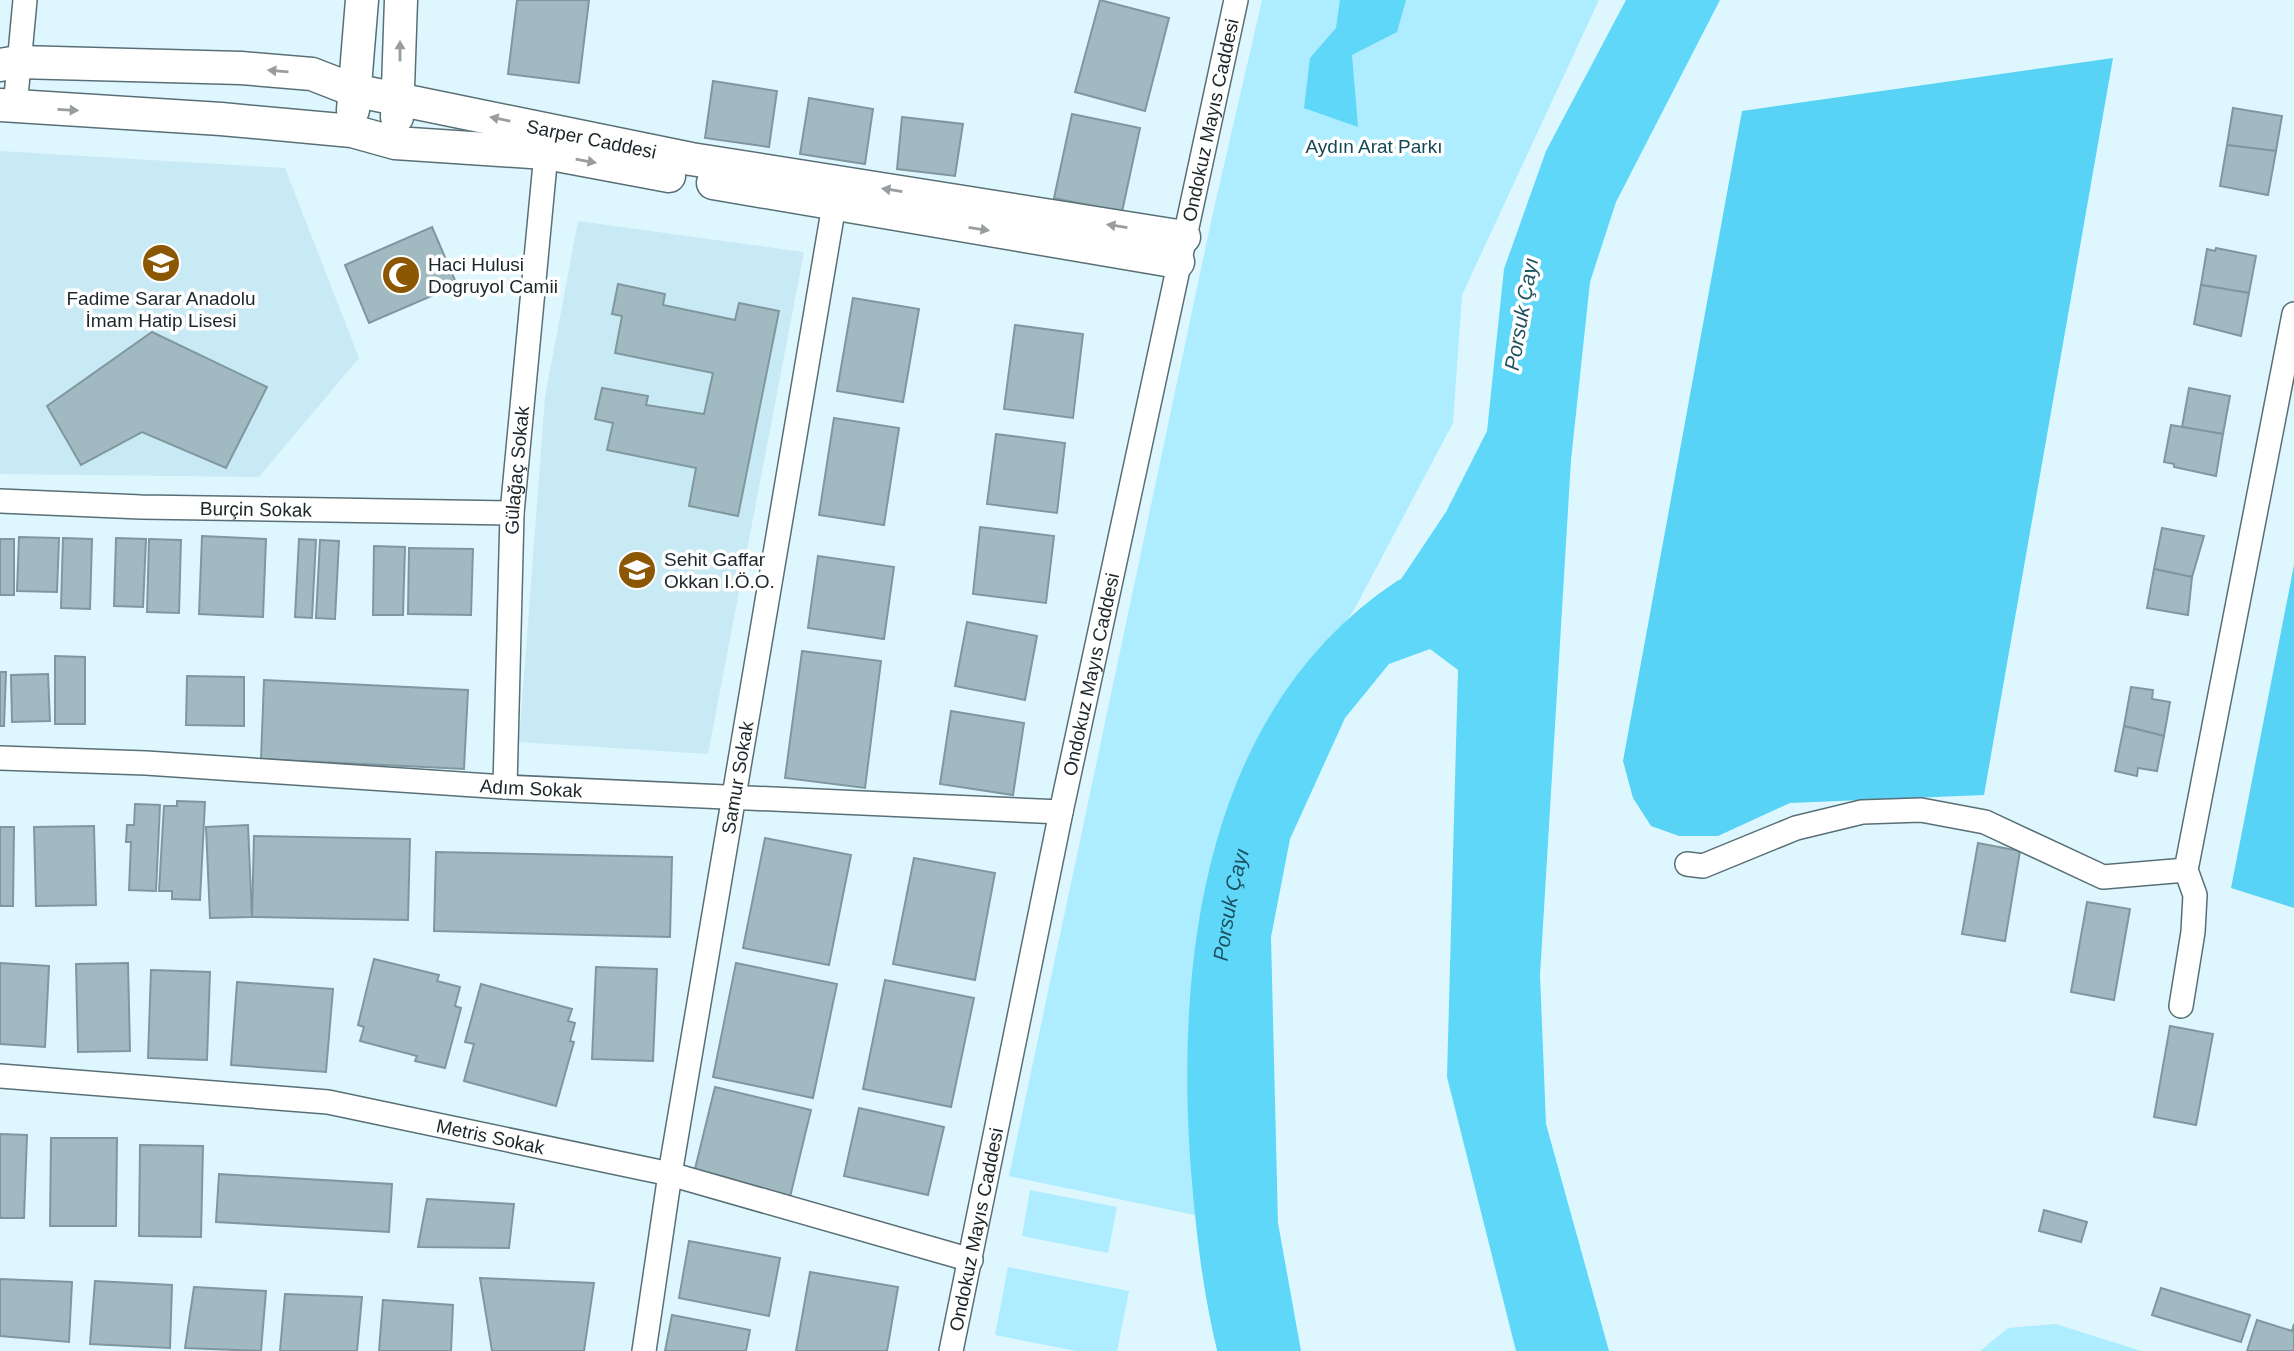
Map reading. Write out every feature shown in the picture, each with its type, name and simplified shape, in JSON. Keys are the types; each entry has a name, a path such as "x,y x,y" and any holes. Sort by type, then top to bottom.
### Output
{"main road":[{"path":"352,131 353,90 362,0"},
{"path":"395,143 399,98 401,0"},
{"name":"Sarper Caddesi","path":"9,64 241,68 312,74 353,90 691,159 1181,250"},
{"name":"Sarper Caddesi","path":"8,106 221,119 352,131 395,143 546,153 834,205 1181,250"}],"street":[{"path":"8,106 9,64 25,0"},
{"name":"Ondokuz Mayıs Caddesi","path":"951,1351 1061,812 1236,0"},
{"name":"Gülağaç Sokak","path":"505,787 512,513 546,153"},
{"name":"Samur Sokak","path":"645,1351 670,1174 834,205"},
{"path":"2181,1006 2193,932 2195,895 2186,870 2294,314"},
{"name":"Burçin Sokak","path":"0,501 141,507 512,513"},
{"name":"Adım Sokak","path":"0,758 145,763 505,787 1061,812"},
{"path":"1687,864 1703,866 1796,828 1862,811 1921,810 1985,822 2102,877 2186,870"},
{"name":"Metris Sokak","path":"0,1076 328,1102 670,1174 971,1260"}],"shaded area":[{"path":"2113,58 1984,795 1790,803 1718,836 1679,836 1651,826 1633,798 1623,761 1742,111"},
{"name":"Fadime Sarar Anadolu İmam Hatip Lisesi","path":"0,151 285,168 359,358 259,477 0,474"},
{"name":"Sehit Gaffar Okkan I.Ö.O.","path":"578,221 804,252 708,754 519,742 545,397"},
{"path":"2294,565 2294,908 2231,888"}],"green space":[{"name":"Aydın Arat Parkı","path":"1262,0 1599,0 1462,295 1453,423 1355,608 1246,774 1203,980 1204,1217 1009,1176 1212,217"},
{"path":"1030,1190 1117,1207 1108,1253 1022,1236"},
{"path":"1008,1267 1129,1291 1117,1351 1076,1351 995,1335"},
{"path":"2056,1324 2141,1351 1980,1351 2008,1328"}],"water":[{"path":"1340,0 1406,0 1397,32 1352,55 1358,127 1304,108 1310,58 1336,28"},
{"path":"1626,0 1720,0 1616,202 1590,282 1571,460 1540,975 1546,1124 1609,1351 1516,1351 1447,1077 1458,670 1430,649 1389,664 1345,718 1290,839 1271,937 1278,1223 1301,1351 1265,1351 1242,1230 1235,954 1249,863 1286,751 1446,512 1487,431 1504,269 1546,151"}],"building":[{"path":"517,0 589,0 579,83 508,74"},
{"path":"1100,0 1169,18 1145,111 1075,92"},
{"path":"713,81 777,91 769,147 705,138"},
{"path":"809,98 873,109 865,164 800,154"},
{"path":"2233,108 2282,116 2276,151 2227,145"},
{"path":"1072,114 1140,128 1122,212 1054,198"},
{"path":"902,117 963,124 955,176 897,169"},
{"path":"2227,145 2276,151 2268,195 2220,186"},
{"name":"Haci Hulusi Dogruyol Camii","path":"432,227 457,285 369,323 345,265"},
{"path":"2216,248 2256,256 2249,293 2201,285 2207,249 2215,251"},
{"path":"618,284 665,294 663,305 735,320 739,303 779,311 738,516 689,506 696,468 607,450 613,423 595,419 602,388 648,396 646,405 704,414 713,373 615,353 622,316 612,314"},
{"path":"2201,285 2249,293 2241,336 2194,324"},
{"path":"853,298 919,309 903,402 837,391"},
{"path":"1015,325 1083,334 1073,418 1004,409"},
{"path":"152,332 267,387 226,468 142,432 81,465 47,406"},
{"path":"2189,388 2230,396 2223,434 2182,427"},
{"path":"834,418 899,428 884,525 819,515"},
{"path":"2171,425 2223,434 2216,476 2174,467 2174,464 2164,462"},
{"path":"996,434 1065,443 1057,513 987,504"},
{"path":"980,527 1054,536 1046,603 973,594"},
{"path":"2162,528 2204,536 2192,577 2154,569"},
{"path":"202,536 266,539 263,617 199,614"},
{"path":"19,537 59,538 57,592 17,591"},
{"path":"63,538 92,539 90,609 61,608"},
{"path":"116,538 146,539 143,607 114,606"},
{"path":"0,539 14,539 14,595 0,595"},
{"path":"149,539 181,540 179,613 147,612"},
{"path":"299,539 316,540 312,618 295,617"},
{"path":"320,540 339,541 335,619 316,618"},
{"path":"374,546 405,547 403,615 373,615"},
{"path":"409,548 473,549 471,615 408,614"},
{"path":"818,556 894,567 884,639 808,628"},
{"path":"2154,569 2192,577 2188,615 2147,608"},
{"path":"967,622 1037,636 1025,700 955,686"},
{"path":"802,651 881,661 865,788 785,778"},
{"path":"55,656 85,657 85,724 55,724"},
{"path":"0,672 6,672 4,726 0,726"},
{"path":"48,674 50,721 12,722 11,675"},
{"path":"187,676 244,677 244,726 186,725"},
{"path":"264,680 468,690 464,769 261,759"},
{"path":"2131,687 2153,690 2152,699 2170,702 2164,736 2124,726"},
{"path":"951,711 1024,723 1013,795 940,784"},
{"path":"2124,726 2164,736 2157,771 2138,768 2137,776 2115,771"},
{"path":"177,801 205,802 200,900 172,899 172,891 159,891 164,806 177,806"},
{"path":"135,804 160,805 156,891 129,890 131,842 126,842 127,825 134,825"},
{"path":"248,825 252,917 210,918 206,827"},
{"path":"94,826 96,905 36,906 34,827"},
{"path":"0,827 14,827 13,906 0,906"},
{"path":"254,836 410,839 408,920 252,917"},
{"path":"765,838 851,855 829,965 743,948"},
{"path":"1978,843 2020,851 2005,941 1962,934"},
{"path":"436,852 672,857 670,937 434,931"},
{"path":"914,858 995,873 975,980 893,964"},
{"path":"2087,902 2130,909 2114,1000 2071,992"},
{"path":"374,959 439,975 437,981 460,987 455,1006 461,1008 445,1068 415,1061 417,1056 360,1041 364,1027 358,1025"},
{"path":"0,963 49,966 45,1047 0,1044"},
{"path":"128,963 130,1051 78,1052 76,964"},
{"path":"736,963 837,984 813,1098 713,1077"},
{"path":"596,967 657,969 653,1061 592,1059"},
{"path":"151,970 210,972 207,1060 148,1058"},
{"path":"885,980 974,998 951,1107 863,1089"},
{"path":"237,982 333,989 326,1072 231,1065"},
{"path":"481,984 572,1009 568,1021 575,1023 570,1041 574,1042 556,1106 464,1081 474,1044 465,1042"},
{"path":"2170,1026 2213,1034 2196,1125 2154,1117"},
{"path":"715,1087 811,1110 790,1197 694,1173"},
{"path":"859,1108 944,1127 928,1195 844,1176"},
{"path":"0,1134 27,1135 24,1218 0,1218"},
{"path":"51,1138 117,1138 116,1226 50,1226"},
{"path":"140,1145 203,1146 201,1237 139,1236"},
{"path":"219,1174 392,1184 389,1232 216,1222"},
{"path":"427,1199 514,1204 509,1248 418,1247"},
{"path":"2044,1210 2087,1222 2081,1242 2039,1231"},
{"path":"689,1241 780,1258 769,1316 679,1298"},
{"path":"810,1272 898,1287 887,1351 796,1351"},
{"path":"480,1278 594,1283 584,1351 492,1351"},
{"path":"0,1279 72,1282 69,1342 0,1336"},
{"path":"95,1281 172,1285 170,1348 90,1344"},
{"path":"194,1287 266,1291 261,1351 185,1348"},
{"path":"2161,1288 2250,1315 2241,1342 2152,1315"},
{"path":"285,1294 362,1297 357,1351 280,1351"},
{"path":"383,1300 453,1305 451,1351 379,1351"},
{"path":"672,1315 750,1330 746,1351 665,1351"},
{"path":"2257,1320 2292,1331 2294,1324 2294,1351 2247,1351"}],"waterway":[{"name":"Porsuk Çayı","path":"1244,1351 1229,1279 1223,1230 1213,1081 1216,1003 1225,925 1241,850 1267,778 1303,712 1350,653 1411,603"}],"place":[{"name":"Fadime Sarar Anadolu İmam Hatip Lisesi","path":"161,263"},
{"name":"Haci Hulusi Dogruyol Camii","path":"401,275"},
{"name":"Sehit Gaffar Okkan I.Ö.O.","path":"637,570"}]}
